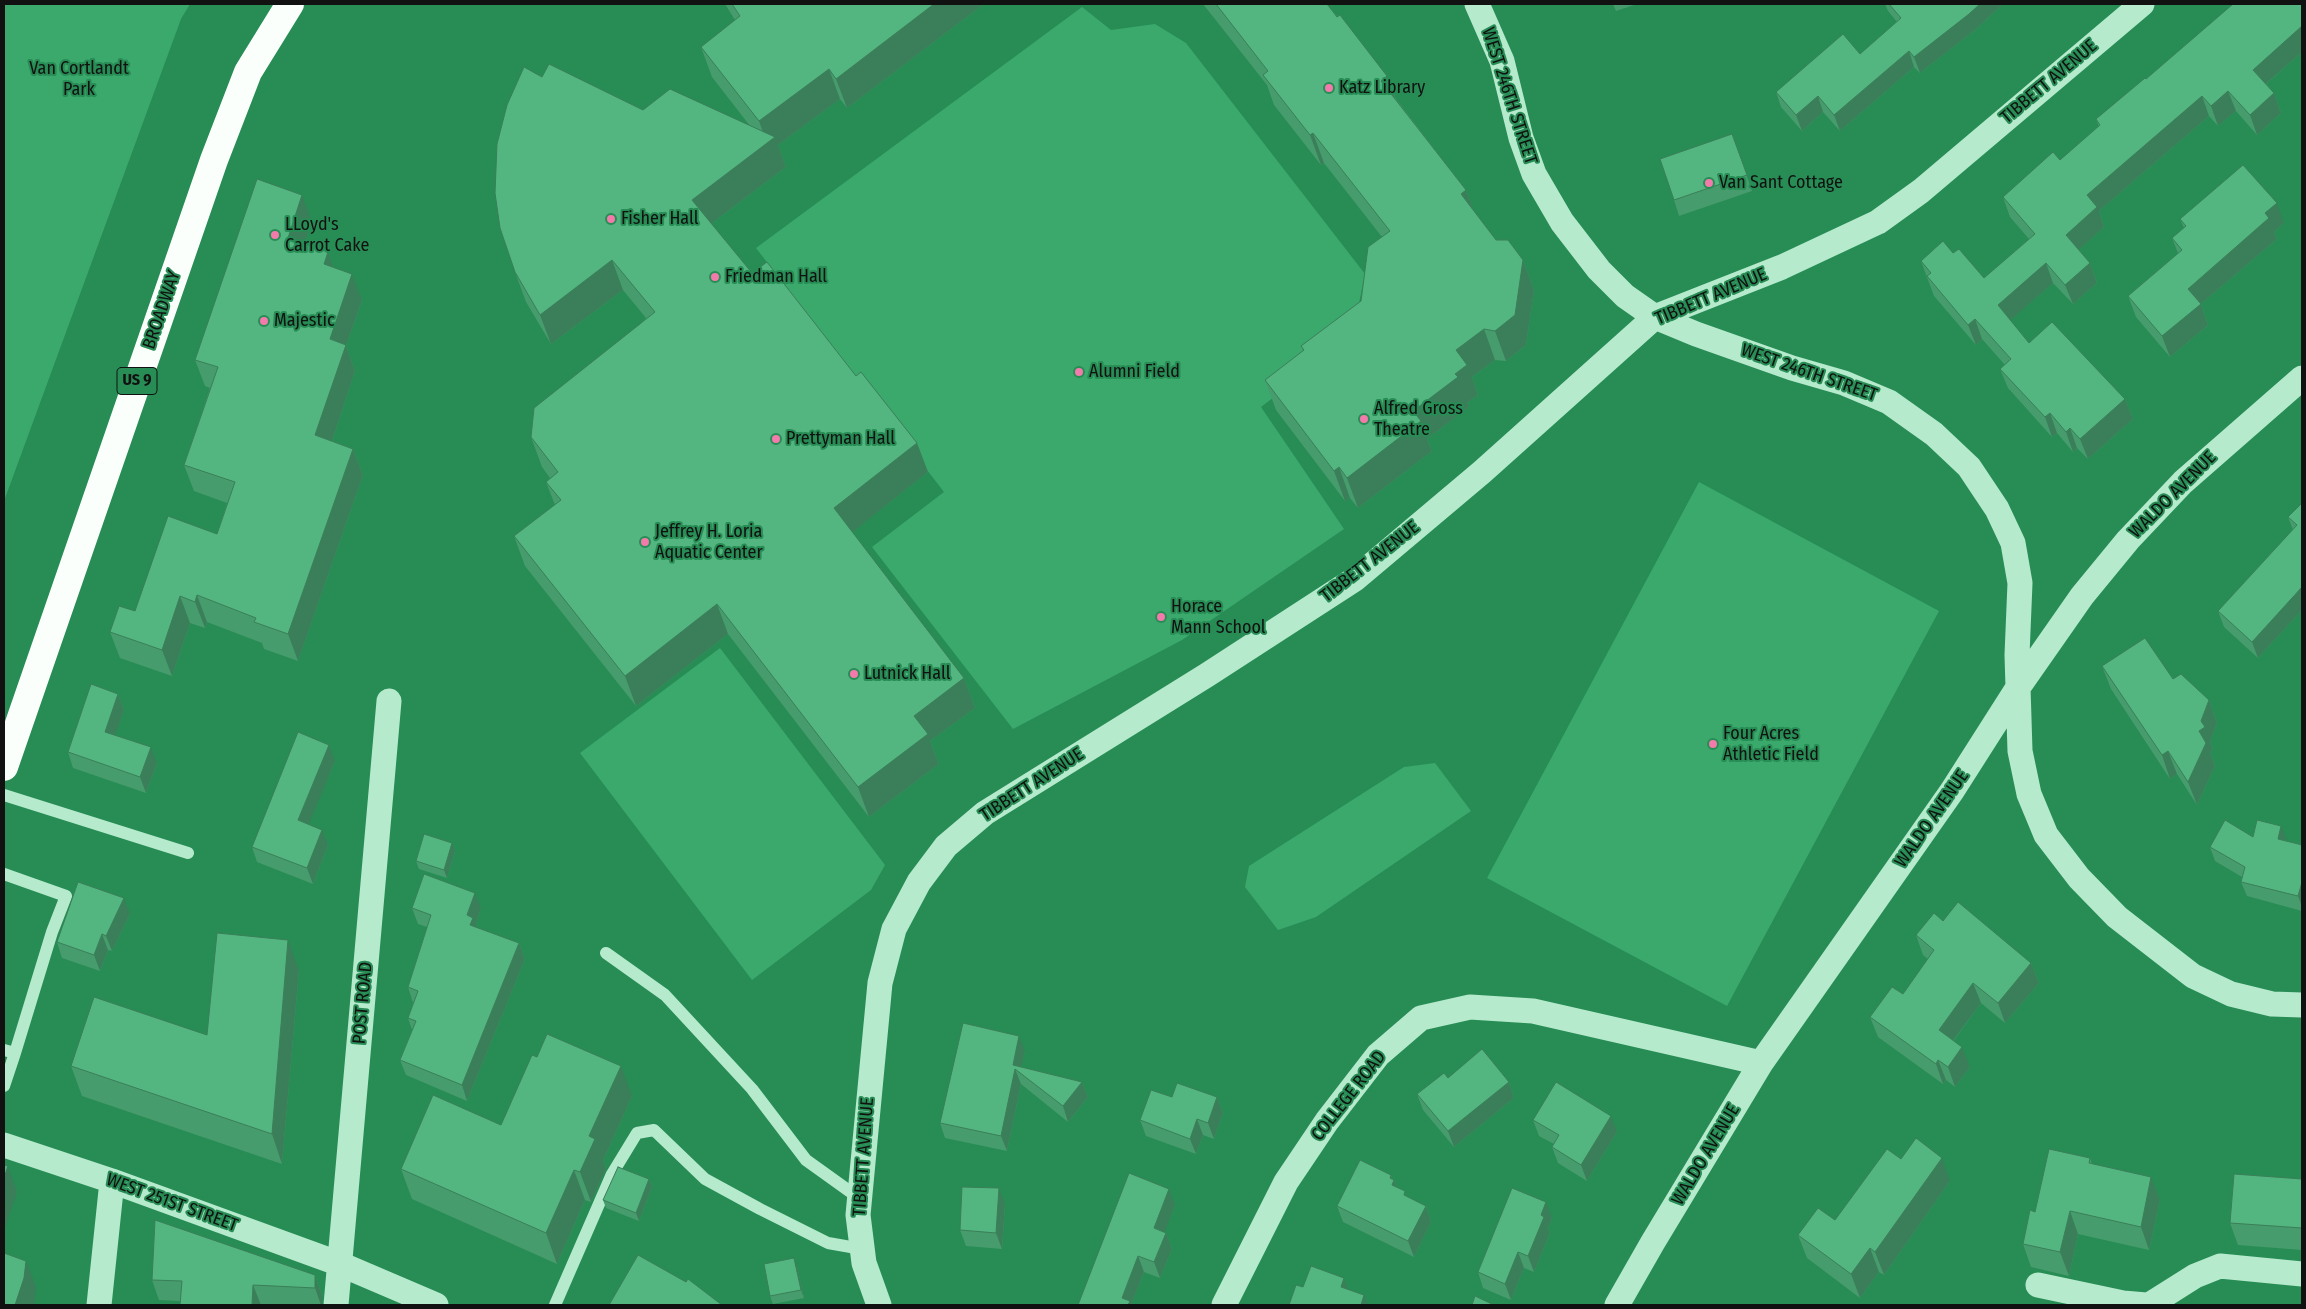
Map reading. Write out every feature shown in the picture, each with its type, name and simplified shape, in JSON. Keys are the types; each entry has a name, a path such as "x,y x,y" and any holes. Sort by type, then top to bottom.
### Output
{"main road":[{"name":"BROADWAY","path":"4,767 214,160 248,72 290,4"}],"street":[{"name":"WEST 246TH STREET","path":"1476,4 1502,61 1521,138 1534,174 1562,222 1599,270 1625,296 1655,317 1766,359 1844,383 1889,402 1934,434 1969,468 1996,509 2013,543 2020,583 2017,689 2020,751 2029,794 2046,835 2079,878 2117,917 2192,976 2231,994 2272,1004 2302,1005"},
{"name":"TIBBETT AVENUE","path":"878,1305 864,1263 858,1215 880,983 894,929 919,882 946,846 985,813 1207,675 1355,579 1482,472 1655,317 1782,267 1878,222 1921,191 2142,4"},
{"name":"WALDO AVENUE","path":"1617,1305 1761,1063 1952,791 2017,689 2082,596 2128,540 2183,482 2302,378"},
{"name":"POST ROAD","path":"336,1305 389,701"},
{"name":"COLLEGE ROAD","path":"1224,1305 1286,1182 1326,1121 1378,1055 1421,1018 1470,1007 1533,1011 1761,1063"},
{"name":"WEST 251ST STREET","path":"4,1145 112,1181 340,1264 436,1305"},
{"path":"100,1305 112,1181"},
{"path":"2038,1285 2123,1303 2147,1305 2195,1276 2220,1266 2302,1274"}],"lane":[{"path":"4,795 188,852"},
{"path":"4,874 66,896 9,1052 4,1086"},
{"path":"606,953 665,995 752,1089 806,1160 859,1198"},
{"path":"555,1305 612,1174 637,1133 654,1130 705,1179 760,1209 828,1243 862,1249"}],"green space":[{"name":"Van Cortlandt Park","path":"4,4 190,4 181,19 4,501"},
{"name":"Alumni Field","path":"1082,7 1111,30 1155,24 1186,43 1365,274 1352,337 1261,407 1344,529 1182,640 1013,729 872,547 944,492 756,248"},
{"name":"Four Acres Athletic Field","path":"1699,482 1939,611 1727,1006 1487,878"},
{"path":"720,648 885,865 871,890 752,980 580,753"},
{"path":"1435,763 1471,811 1316,917 1278,930 1245,887 1249,866 1404,767"}],"building":[{"path":"732,4 934,4 836,79 829,69 759,121 701,47 740,16"},
{"path":"1216,4 1327,4 1337,17 1340,15 1387,76 1381,81 1466,190 1461,194 1496,240 1508,240 1523,260 1515,315 1495,331 1484,329 1456,350 1467,365 1455,374 1458,377 1413,411 1421,421 1347,478 1339,467 1334,471 1265,380 1304,350 1301,346 1361,301 1368,247 1390,231 1313,133 1310,135 1263,75 1268,71"},
{"path":"1889,4 1980,4 1914,57 1909,51 1834,115 1818,96 1796,115 1776,92 1843,34 1860,54 1901,18"},
{"path":"2233,4 2302,4 2302,26 2253,70 2274,93 2250,115 2228,91 2211,106 2202,96 2087,195 2097,207 2066,235 2090,263 2065,285 2046,263 1998,305 2029,343 2052,322 2125,399 2080,439 2070,428 2066,432 2050,413 2045,417 2000,369 2011,359 1975,319 1968,325 1927,276 1931,273 1921,261 1943,241 1953,253 1959,249 1984,278 2035,234 2003,197 2053,152 2060,160 2100,125 2096,119 2146,79"},
{"path":"549,64 643,110 670,89 775,137 692,200 752,273 767,262 856,376 861,372 917,443 834,508 964,678 914,716 928,734 858,787 717,604 625,676 514,536 561,500 546,482 558,472 531,437 534,408 655,312 612,260 540,315 515,272 500,228 495,193 497,144 507,105 524,67 542,77"},
{"name":"Van Sant Cottage","path":"1732,134 1747,175 1674,200 1660,159"},
{"path":"2243,165 2277,203 2265,213 2269,218 2188,289 2201,304 2162,336 2128,296 2182,250 2172,238 2186,226 2180,219"},
{"path":"257,179 302,195 288,238 328,252 324,264 352,274 330,339 346,345 315,435 353,449 288,634 254,622 256,618 197,595 195,602 180,596 162,650 110,632 119,606 135,611 168,516 217,534 235,482 184,465 218,367 195,360"},
{"path":"2302,503 2302,587 2252,642 2218,611 2297,525 2288,517"},
{"path":"2145,638 2173,679 2181,674 2209,700 2201,721 2205,727 2199,731 2206,743 2188,782 2168,751 2162,755 2102,666"},
{"path":"91,684 118,694 105,732 151,747 140,777 68,752"},
{"path":"298,732 329,745 298,820 322,830 307,868 252,847"},
{"path":"2225,820 2253,837 2257,820 2281,826 2278,839 2302,845 2302,882 2298,896 2241,882 2245,867 2210,847"},
{"path":"424,834 452,843 444,870 416,861"},
{"path":"424,874 475,893 467,915 473,918 470,925 519,943 462,1085 400,1060 416,1021 408,1018 418,991 408,987 431,915 412,908"},
{"path":"78,882 124,898 106,936 102,934 94,955 57,942"},
{"path":"1958,902 2031,963 1998,1003 1973,983 1939,1030 1962,1047 1948,1067 1938,1060 1936,1064 1870,1017 1892,987 1903,994 1934,950 1916,935 1934,913 1943,921"},
{"path":"217,933 288,940 272,1134 71,1066 94,997 207,1035"},
{"path":"963,1023 1019,1036 1013,1065 1082,1082 1063,1106 1015,1069 1001,1136 940,1123"},
{"path":"547,1034 621,1066 589,1136 595,1139 580,1172 574,1170 546,1233 401,1169 433,1095 501,1125 532,1055 537,1057"},
{"path":"1482,1049 1509,1082 1448,1131 1417,1094 1444,1073 1448,1078"},
{"path":"1556,1082 1611,1116 1581,1165 1552,1147 1559,1135 1533,1120"},
{"path":"1177,1083 1217,1097 1208,1123 1197,1119 1190,1139 1140,1120 1151,1090 1172,1097"},
{"path":"1916,1138 1942,1158 1875,1252 1870,1248 1851,1274 1798,1235 1818,1208 1835,1220 1887,1149 1901,1159"},
{"path":"2049,1149 2090,1158 2089,1163 2151,1177 2141,1227 2070,1211 2060,1252 2023,1244 2030,1210 2035,1212"},
{"path":"1360,1160 1391,1175 1390,1178 1394,1180 1392,1185 1405,1191 1404,1195 1426,1206 1408,1241 1337,1206"},
{"path":"4,1165 8,1166 4,1178"},
{"path":"618,1167 649,1179 636,1213 603,1200"},
{"path":"1129,1173 1169,1189 1154,1228 1166,1233 1154,1262 1138,1256 1122,1298 1130,1301 1128,1305 1078,1305"},
{"path":"2234,1174 2302,1179 2302,1228 2230,1223"},
{"path":"962,1187 999,1188 996,1233 960,1230"},
{"path":"1512,1188 1546,1202 1541,1215 1544,1217 1528,1256 1518,1252 1505,1284 1478,1272"},
{"path":"155,1220 315,1275 315,1288 253,1285 252,1305 180,1305 182,1281 152,1280"},
{"path":"4,1253 26,1261 24,1278 15,1305 4,1305"},
{"path":"638,1255 686,1282 688,1279 722,1305 609,1305"},
{"path":"794,1258 801,1290 770,1296 764,1264"},
{"path":"1311,1266 1344,1278 1341,1287 1364,1295 1361,1305 1289,1305 1296,1285 1303,1287"},
{"path":"1475,1296 1494,1305 1472,1305"}],"place":[{"name":"Katz Library","path":"1329,88"},
{"name":"Van Sant Cottage","path":"1709,183"},
{"name":"Fisher Hall","path":"611,219"},
{"name":"LLoyd's Carrot Cake","path":"275,235"},
{"name":"Friedman Hall","path":"715,277"},
{"name":"Majestic","path":"264,321"},
{"name":"Alumni Field","path":"1079,372"},
{"name":"Alfred Gross Theatre","path":"1364,419"},
{"name":"Prettyman Hall","path":"776,439"},
{"name":"Jeffrey H. Loria Aquatic Center","path":"645,542"},
{"name":"Horace Mann School","path":"1161,617"},
{"name":"Lutnick Hall","path":"854,674"},
{"name":"Four Acres Athletic Field","path":"1713,744"}]}
